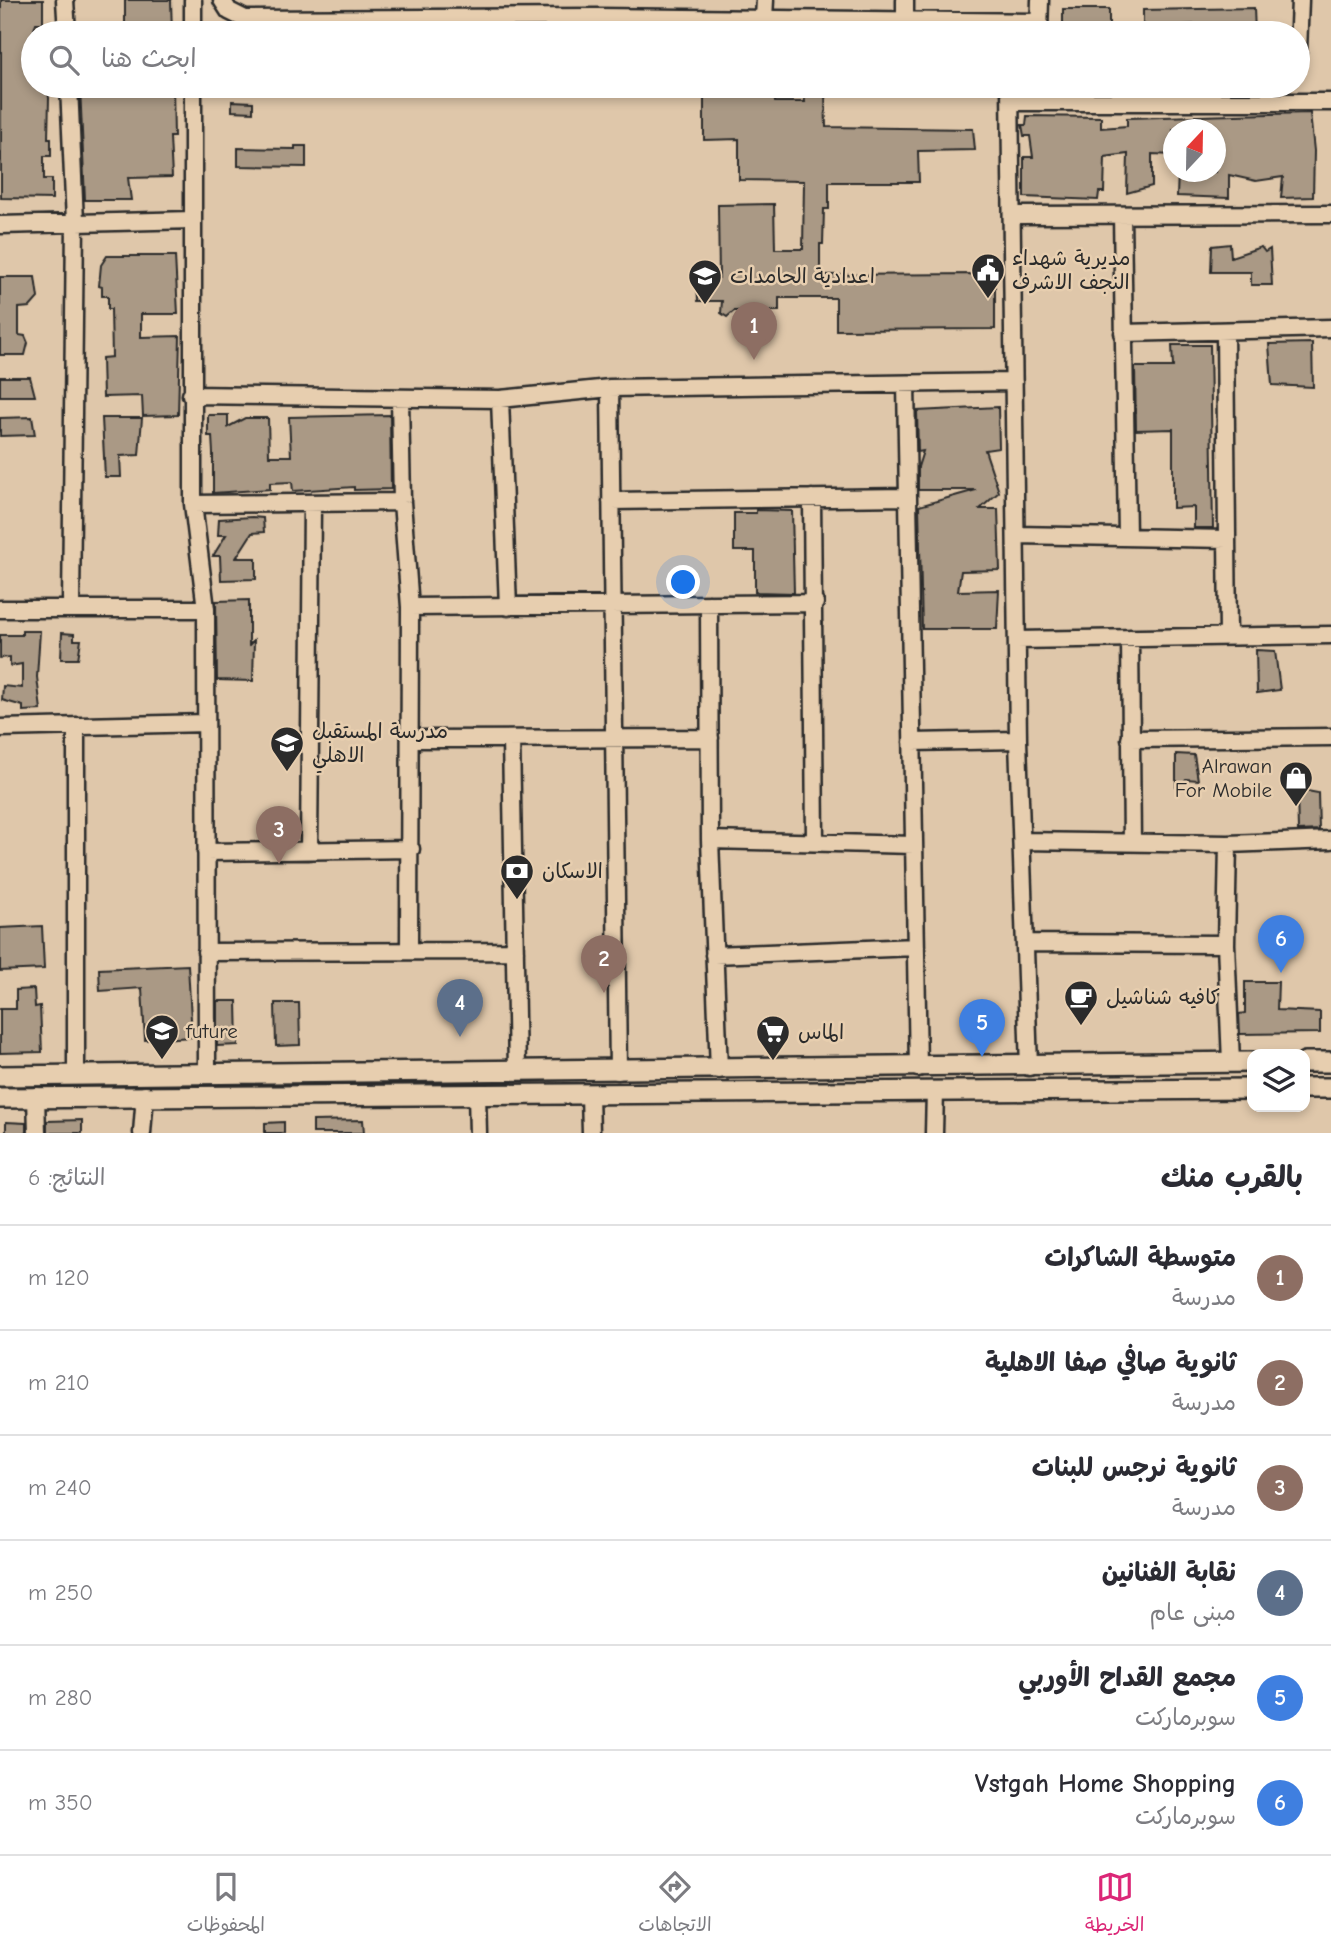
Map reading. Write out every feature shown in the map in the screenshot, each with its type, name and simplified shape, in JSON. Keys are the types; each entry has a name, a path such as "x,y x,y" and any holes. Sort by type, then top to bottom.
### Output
{"street":[{"path":"65,0 66,21"},
{"path":"193,0 193,21"},
{"path":"222,0 229,11 246,19 597,17 924,21"},
{"path":"597,17 598,0"},
{"path":"764,18 765,0"},
{"path":"905,0 905,20"},
{"path":"1039,21 1040,0"},
{"path":"1299,21 1300,0"},
{"path":"70,98 75,222 71,608"},
{"path":"193,98 191,395 193,504 206,609 207,1075"},
{"path":"1010,98 1018,740 1029,1067"},
{"path":"1170,98 1331,102"},
{"path":"1012,215 1331,214"},
{"path":"1122,215 1128,537"},
{"path":"0,225 193,220"},
{"path":"1123,332 1331,328"},
{"path":"1225,331 1228,638"},
{"path":"191,395 500,399 610,388 1014,382"},
{"path":"906,384 918,1068"},
{"path":"610,388 618,1071"},
{"path":"400,398 402,502 410,607 409,950"},
{"path":"500,399 508,607"},
{"path":"611,502 908,497"},
{"path":"812,498 815,841"},
{"path":"193,504 402,502"},
{"path":"309,851 312,504"},
{"path":"1016,535 1227,539"},
{"path":"410,607 815,603"},
{"path":"709,604 710,840 719,1070"},
{"path":"0,608 206,609"},
{"path":"1017,640 1331,635"},
{"path":"1130,638 1132,843"},
{"path":"0,728 206,723"},
{"path":"76,726 76,1076"},
{"path":"1130,739 1331,737"},
{"path":"410,738 709,738"},
{"path":"511,739 516,1071"},
{"path":"912,742 1018,740"},
{"path":"710,840 914,845"},
{"path":"1022,841 1228,844 1331,840"},
{"path":"1228,844 1226,944 1231,1062"},
{"path":"206,852 411,849"},
{"path":"1025,943 1226,944"},
{"path":"714,955 916,947"},
{"path":"206,952 514,951"},
{"path":"0,1076 1029,1067 1247,1062"},
{"path":"1310,1062 1331,1062"},
{"path":"801,1090 802,1068"},
{"path":"314,1073 314,1095"},
{"path":"1310,1088 1331,1088"},
{"path":"0,1098 801,1090 1247,1089"},
{"path":"934,1133 935,1091"},
{"path":"477,1094 478,1133"},
{"path":"590,1094 591,1133"},
{"path":"142,1133 145,1095"},
{"path":"36,1096 37,1133"}],"building":[{"path":"1,0 43,0 43,21 21,21 21,98 49,98 48,138 51,138 51,156 44,156 44,179 52,179 52,199 1,198"},
{"path":"125,0 171,0 172,21 125,21"},
{"path":"1254,8 1255,21 1143,21 1143,10"},
{"path":"1063,9 1109,9 1109,21 1063,21"},
{"path":"81,98 173,98 174,137 170,137 172,177 128,178 131,200 85,200"},
{"path":"704,98 775,98 775,102 805,102 805,98 825,98 826,127 973,129 975,150 918,151 919,182 829,182 829,209 824,209 823,244 820,244 820,275 984,274 995,287 995,329 836,330 836,298 779,298 779,311 734,311 727,317 721,313 722,301 698,301 697,279 719,278 718,205 774,204 775,249 803,249 804,181 739,180 739,139 704,140"},
{"path":"232,101 253,102 253,112 232,111"},
{"path":"1310,113 1314,151 1313,197 1281,198 1283,177 1256,181 1229,175 1229,198 1177,196 1178,182 1226,182 1226,119 1163,119 1163,155 1152,154 1152,186 1127,193 1128,154 1105,157 1104,192 1099,192 1098,200 1024,197 1024,157 1033,157 1030,136 1024,136 1022,125 1026,125 1027,116 1101,117 1101,128 1127,126 1127,118"},
{"path":"295,146 306,146 306,167 238,166 238,148 295,149"},
{"path":"1230,244 1231,257 1261,247 1265,252 1270,249 1272,285 1251,285 1251,272 1211,272 1212,246"},
{"path":"107,256 175,256 178,314 141,314 141,337 180,336 178,415 143,416 142,396 103,397 102,358 112,357 111,309 108,309 108,296 102,296 102,287 99,286 101,265"},
{"path":"0,277 35,277 38,298 30,307 19,308 19,335 25,336 28,343 25,355 0,355"},
{"path":"1312,343 1313,387 1272,385 1269,344"},
{"path":"1172,345 1210,345 1213,528 1194,528 1194,507 1173,508 1173,429 1136,430 1135,367 1173,367"},
{"path":"0,377 30,377 35,396 0,396"},
{"path":"998,407 999,448 985,450 999,492 980,509 998,509 1000,570 961,571 958,591 999,590 997,629 922,629 919,506 976,490 918,490 918,467 923,451 918,452 917,411"},
{"path":"208,415 228,415 228,427 245,418 268,418 269,456 291,456 289,417 390,415 391,489 354,490 354,487 293,491 292,482 270,483 270,489 213,493 212,436 208,436"},
{"path":"32,417 35,435 0,436 0,418"},
{"path":"102,418 142,418 139,455 120,456 121,477 105,477"},
{"path":"756,510 792,511 794,593 755,592 755,551 734,551 734,513 756,513"},
{"path":"263,518 264,532 252,533 236,558 256,558 256,579 221,580 220,556 213,556 226,535 218,535 219,519"},
{"path":"249,600 249,645 254,640 253,681 217,680 216,601"},
{"path":"22,631 40,631 37,677 41,710 23,711 23,706 2,700 3,686 22,688 22,664 10,666 10,657 0,658 0,635 22,635"},
{"path":"62,633 74,634 74,640 81,640 78,659 61,659"},
{"path":"1256,650 1275,651 1280,690 1257,693"},
{"path":"1176,754 1194,755 1198,780 1186,779 1176,791"},
{"path":"1297,789 1318,793 1319,830 1298,831"},
{"path":"42,926 44,969 0,971 0,928"},
{"path":"188,965 192,1037 145,1040 142,988 100,991 99,969"},
{"path":"1245,982 1278,982 1277,1010 1320,1012 1320,1033 1240,1034 1239,1014 1245,1013"},
{"path":"34,989 35,1007 40,1006 42,1052 0,1053 0,1009 16,1009 16,990"},
{"path":"217,1001 237,1001 238,1045 217,1046"},
{"path":"275,1003 299,1003 300,1045 276,1046"},
{"path":"82,1120 82,1133 47,1133 47,1121"},
{"path":"363,1120 364,1133 313,1133 313,1121"},
{"path":"6,1122 26,1123 26,1133 6,1133"},
{"path":"284,1122 284,1133 265,1133 265,1123"}],"place":[{"name":"مديرية شهداء النجف الاشرف","path":"988,300"},
{"name":"اعدادية الحامدات","path":"705,306"},
{"name":"متوسطة الشاكرات","path":"754,360"},
{"name":"مدرسة المستقبل الاهلي","path":"287,773"},
{"name":"Alrawan For Mobile","path":"1296,808"},
{"name":"ثانوية نرجس للبنات","path":"279,864"},
{"name":"الاسكان","path":"517,901"},
{"name":"Vstgah Home Shopping","path":"1281,973"},
{"name":"ثانوية صافي صفا الاهلية","path":"604,993"},
{"name":"كافيه شناشيل","path":"1081,1027"},
{"name":"نقابة الفنانين","path":"460,1037"},
{"name":"مجمع القداح الأوربي","path":"982,1057"},
{"name":"future","path":"162,1061"},
{"name":"الماس","path":"773,1062"}]}
